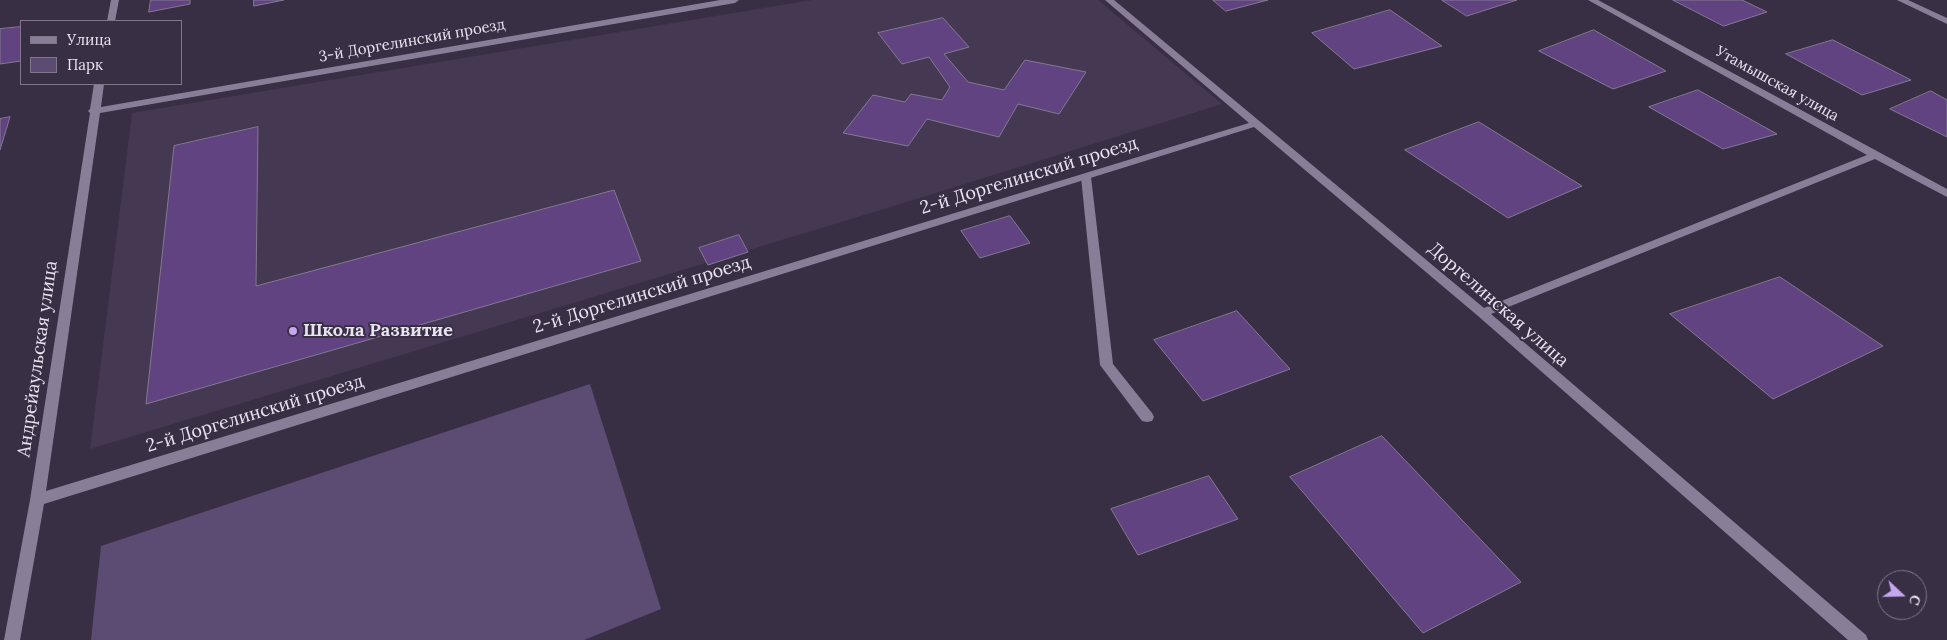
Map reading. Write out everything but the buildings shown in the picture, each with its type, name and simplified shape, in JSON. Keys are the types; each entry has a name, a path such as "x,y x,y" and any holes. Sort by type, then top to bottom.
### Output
{"street":[{"path":"111,20 115,0"},
{"name":"3-й Доргелинский проезд","path":"93,111 735,0"},
{"name":"Доргелинская улица","path":"1110,0 1482,313 1860,640"},
{"name":"Утамышская улица","path":"1592,0 1947,194"},
{"path":"1901,0 1947,21"},
{"name":"Андрейаульская улица","path":"12,640 37,500 93,111 99,85"},
{"name":"2-й Доргелинский проезд","path":"37,500 1258,123"},
{"path":"1482,313 1875,154"},
{"path":"1086,176 1107,365 1147,417"}],"shaded area":[{"name":"Школа Развитие","path":"812,0 1098,0 1222,104 871,213 90,449 132,113"}],"green space":[{"path":"590,384 661,609 584,640 91,640 101,546"}],"place":[{"name":"Школа Развитие","path":"293,331"}]}
